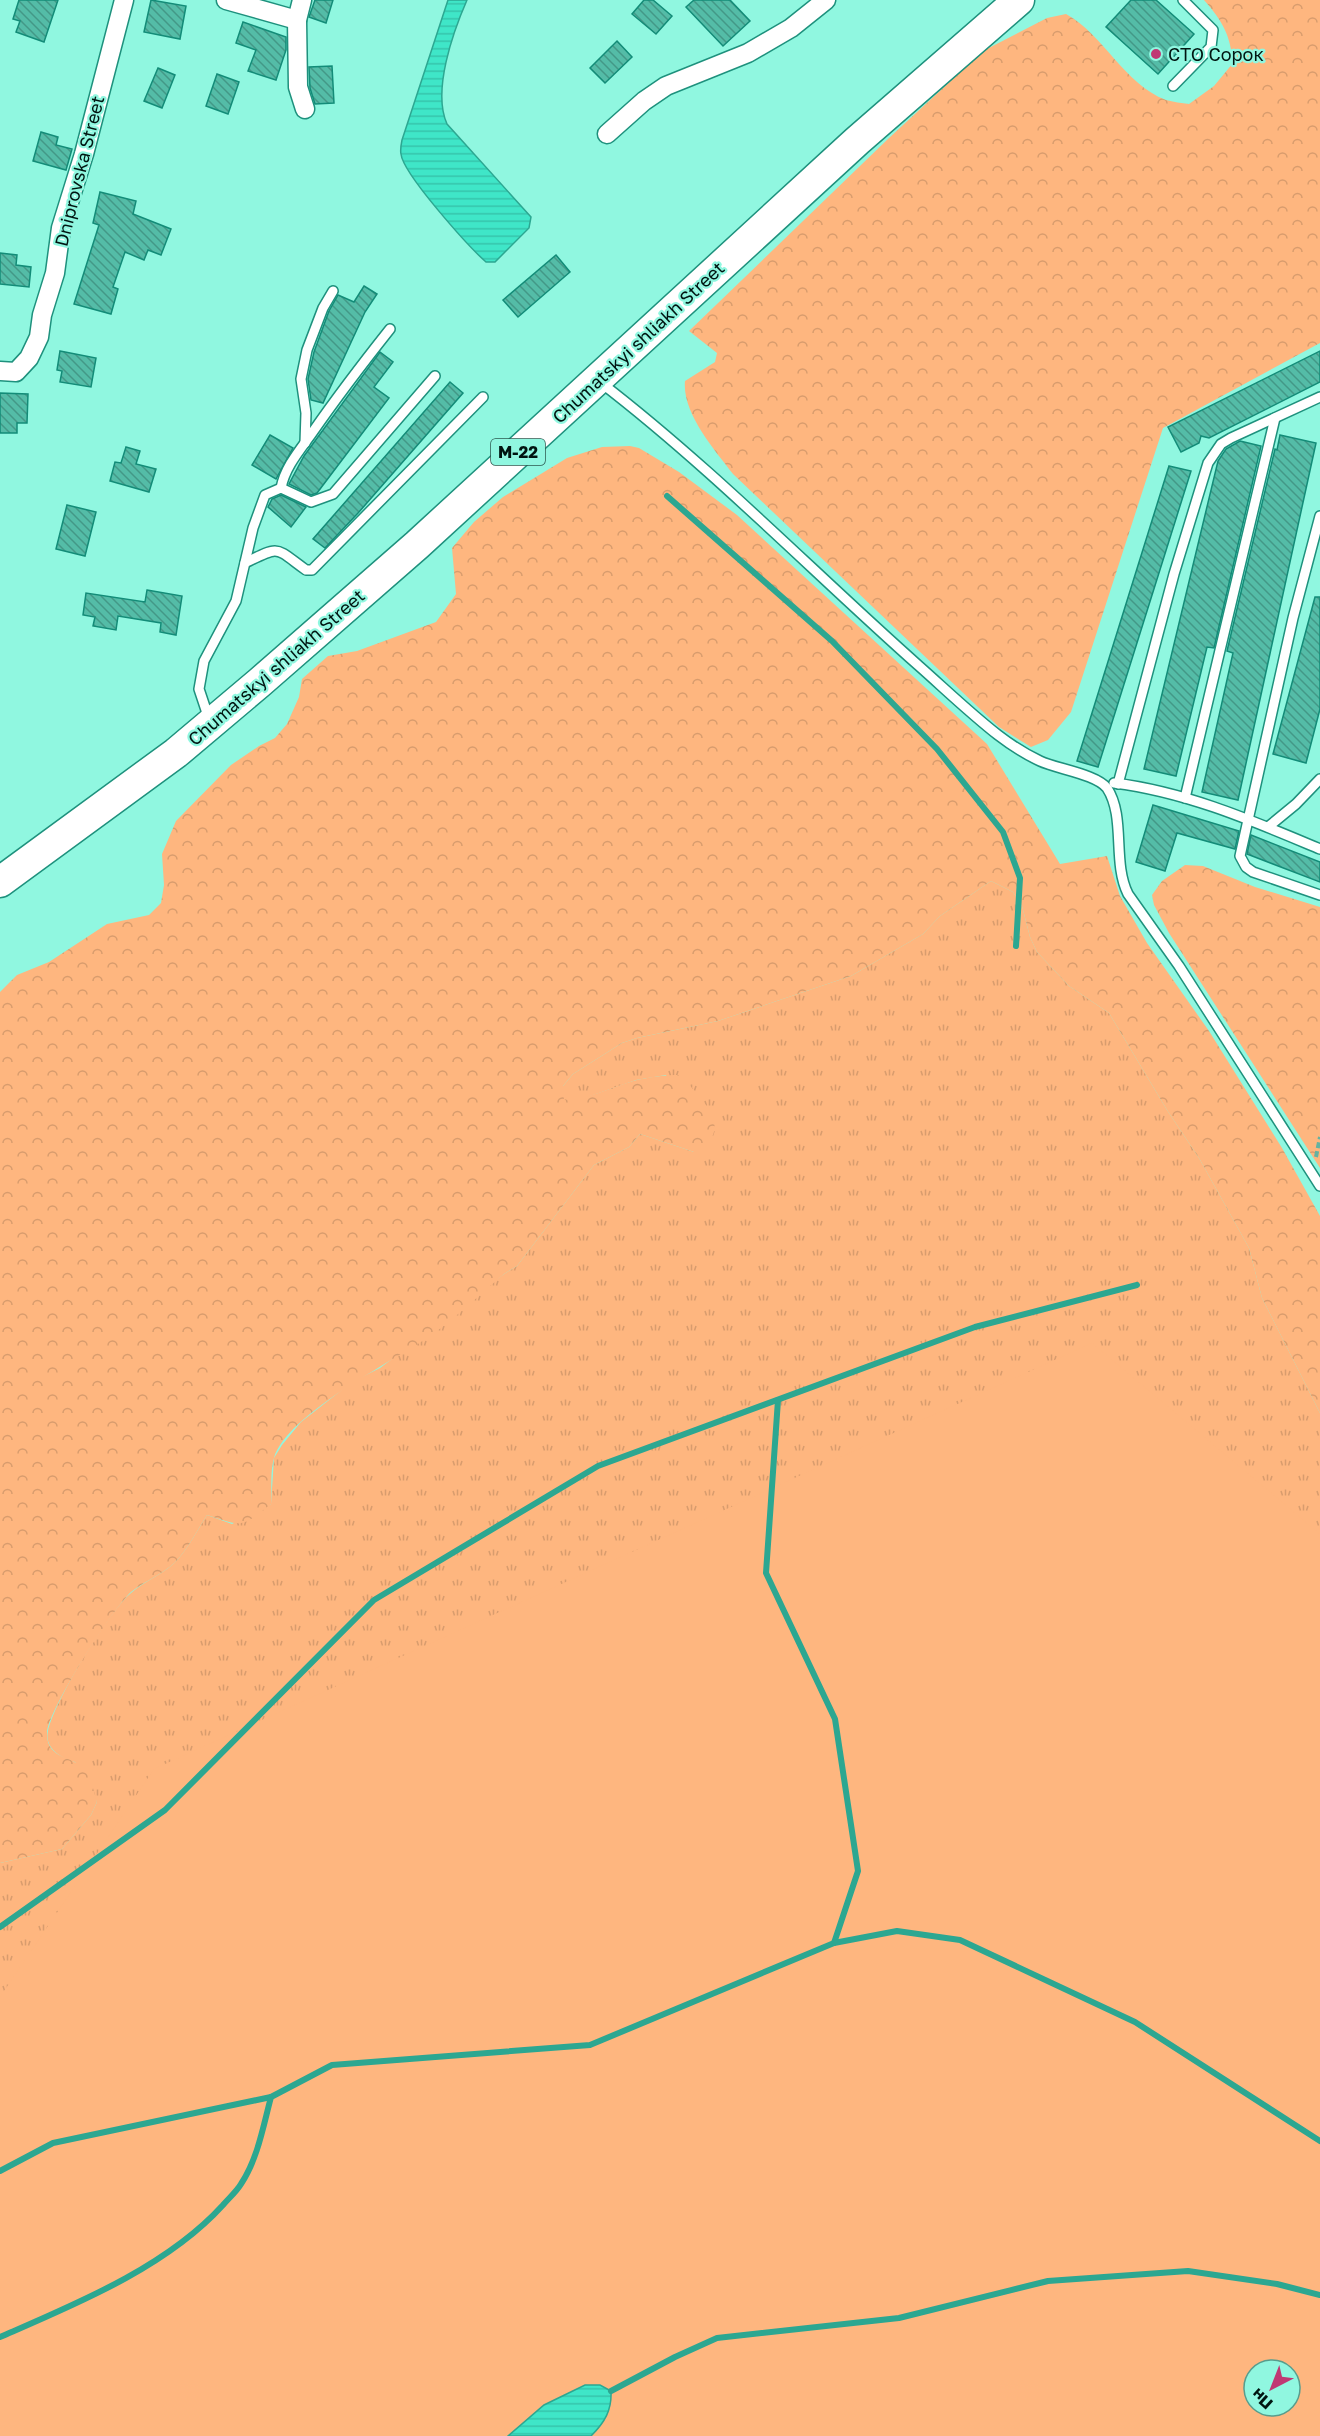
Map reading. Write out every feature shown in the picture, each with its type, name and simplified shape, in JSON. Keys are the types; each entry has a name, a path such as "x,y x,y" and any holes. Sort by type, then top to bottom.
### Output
{"highway":[{"name":"Chumatskyi shliakh Street","path":"0,882 167,760 417,545 856,141 1019,0"}],"street":[{"name":"Dniprovska Street","path":"8,371 29,358 39,337 42,315 55,273 61,228 84,154 124,0"},
{"path":"226,0 297,20"},
{"path":"302,0 297,20 297,87 305,109"},
{"path":"607,134 644,101 666,86 748,53 791,28 825,0"}],"lane":[{"path":"1173,86 1211,47 1214,30 1183,0"},
{"path":"305,443 306,413 301,379 307,350 322,308 333,291"},
{"path":"281,488 283,476 305,443 342,390 390,329"},
{"path":"210,724 199,689 204,661 236,601 253,528 265,495 281,488 311,502 333,494 435,376"},
{"path":"596,380 659,428 838,593 996,733 1016,748 1042,762 1100,782 1147,787 1185,798 1268,827 1320,849"},
{"path":"245,563 272,550 278,550 306,570 312,570 483,397"},
{"path":"1118,784 1174,574 1208,463 1221,444 1320,397"},
{"path":"1185,798 1275,418"},
{"path":"1320,516 1293,618 1240,856 1246,867 1253,872 1320,895"},
{"path":"1268,827 1296,804 1320,779"},
{"path":"1100,782 1106,788 1116,814 1122,881 1128,894 1179,966 1320,1186"}],"green space":[{"path":"1204,0 1320,0 1320,343 1163,428 1071,712 1048,740 1031,747 999,727 733,474 701,430 685,393 685,381 715,362 717,353 689,331 889,138 983,51 1047,18 1066,14 1092,34 1138,83 1151,93 1166,100 1189,104 1214,86 1233,63 1230,44 1224,29"},
{"path":"602,447 639,448 679,472 737,515 987,744 1060,864 1107,856 1120,896 1147,943 1209,1031 1282,1148 1320,1216 1320,1413 1262,1298 1249,1248 1199,1158 1167,1110 1109,1013 1069,986 1037,952 1030,937 1022,906 1013,892 991,881 940,916 923,934 851,976 718,1021 622,1043 573,1074 563,1086 564,1100 657,1076 681,1075 712,1115 713,1134 707,1143 694,1152 640,1134 629,1147 594,1165 517,1266 504,1274 430,1336 343,1390 299,1424 283,1441 274,1458 271,1504 253,1518 241,1523 228,1522 207,1515 187,1548 174,1563 131,1592 110,1618 69,1682 50,1721 47,1733 51,1749 76,1763 88,1775 97,1802 91,1815 62,1849 0,1863 0,992 17,975 49,962 107,924 149,915 161,903 164,885 162,854 176,821 231,765 275,738 287,724 299,697 302,679 328,656 357,651 436,622 456,594 452,548 474,522 503,497 567,458"},
{"path":"1185,865 1203,866 1255,887 1320,907 1320,1168 1169,933 1154,905 1152,895 1162,881"},
{"path":"991,881 1013,892 1022,906 1030,937 1037,952 1069,986 1109,1013 1167,1110 1199,1158 1249,1248 1262,1298 1320,1413 1320,2436 0,2436 0,1863 62,1849 91,1815 97,1802 75,1762 55,1751 47,1737 60,1700 83,1658 121,1603 137,1588 179,1558 207,1515 232,1524 271,1504 274,1458 301,1422 352,1382 380,1368 517,1266 594,1165 629,1147 640,1134 694,1152 666,1075 636,1080 579,1100 563,1100 563,1086 573,1074 622,1043 718,1021 851,976 923,934 940,916"},
{"path":"1092,1343 1320,1534 1320,2436 0,2436 0,1997 154,1769"}],"shaded area":[{"path":"448,0 467,0 456,28 443,79 443,111 447,124 531,217 529,228 495,262 486,262 452,227 413,177 401,152 402,140"},
{"path":"585,2385 600,2385 611,2391 607,2415 591,2436 508,2436 544,2405"}],"building":[{"path":"19,0 58,0 44,42 16,32 20,21 13,19"},
{"path":"151,0 186,6 180,39 144,32"},
{"path":"315,0 333,0 326,23 309,17"},
{"path":"644,0 653,0 672,16 656,34 632,14"},
{"path":"694,0 730,0 750,21 723,46 686,7"},
{"name":"СТО Сорок","path":"1131,0 1156,0 1194,34 1158,74 1106,27"},
{"path":"243,22 286,37 286,50 276,80 248,71 256,50 236,43"},
{"path":"617,41 632,57 605,83 590,68"},
{"path":"332,66 334,103 315,104 310,88 309,67"},
{"path":"158,68 175,75 162,108 144,101"},
{"path":"217,74 239,82 228,114 206,106"},
{"path":"41,132 58,137 56,145 72,149 66,170 33,161"},
{"path":"100,192 136,201 133,214 171,229 161,255 148,250 144,260 125,252 113,287 118,289 111,314 74,304 99,225 93,223"},
{"path":"0,253 17,255 16,265 31,267 29,287 0,284"},
{"path":"556,255 570,272 518,317 503,300"},
{"path":"364,286 377,294 365,312 323,403 311,400 308,379 314,352 329,311 338,295 354,302"},
{"path":"60,351 96,358 91,387 60,382 62,371 57,370"},
{"path":"1320,351 1320,382 1209,438 1201,436 1199,443 1181,452 1168,427"},
{"path":"380,352 393,362 374,387 389,398 317,493 311,495 289,484 304,456"},
{"path":"450,382 463,393 325,548 313,539"},
{"path":"0,393 28,394 27,423 17,423 17,433 0,433"},
{"path":"270,435 293,448 276,479 252,465"},
{"path":"1280,435 1316,443 1238,800 1202,792 1233,653 1227,651"},
{"path":"1240,441 1261,446 1214,648 1207,647 1176,776 1144,769 1218,461 1226,449"},
{"path":"126,447 140,451 136,464 156,469 149,492 110,481 115,462 121,463"},
{"path":"1169,466 1191,471 1098,767 1077,761"},
{"path":"281,495 306,507 291,527 268,507 272,499"},
{"path":"67,505 96,512 85,556 56,549"},
{"path":"147,590 182,596 176,635 160,632 161,623 118,616 116,630 93,626 95,617 83,615 86,593 145,602"},
{"path":"1315,597 1320,597 1320,709 1306,763 1273,754"},
{"path":"1153,805 1239,831 1235,849 1177,833 1165,871 1136,862"},
{"path":"1251,835 1320,862 1320,882 1247,854"}],"waterway":[{"path":"667,496 832,641 937,749 1003,832 1020,878 1016,946"},
{"path":"0,1927 165,1810 374,1600 598,1466 975,1327 1137,1285"},
{"path":"778,1400 766,1573 835,1719 858,1871 834,1943"},
{"path":"0,2337 119,2282 175,2247 200,2227 235,2192 247,2174 259,2142 271,2097 332,2065 590,2045 834,1943 897,1931 960,1940 1135,2022 1320,2141"},
{"path":"0,2171 53,2143 271,2097"},
{"path":"611,2391 717,2338 899,2318 1048,2281 1188,2271 1277,2284 1320,2295"}],"place":[{"name":"СТО Сорок","path":"1156,54"}]}
